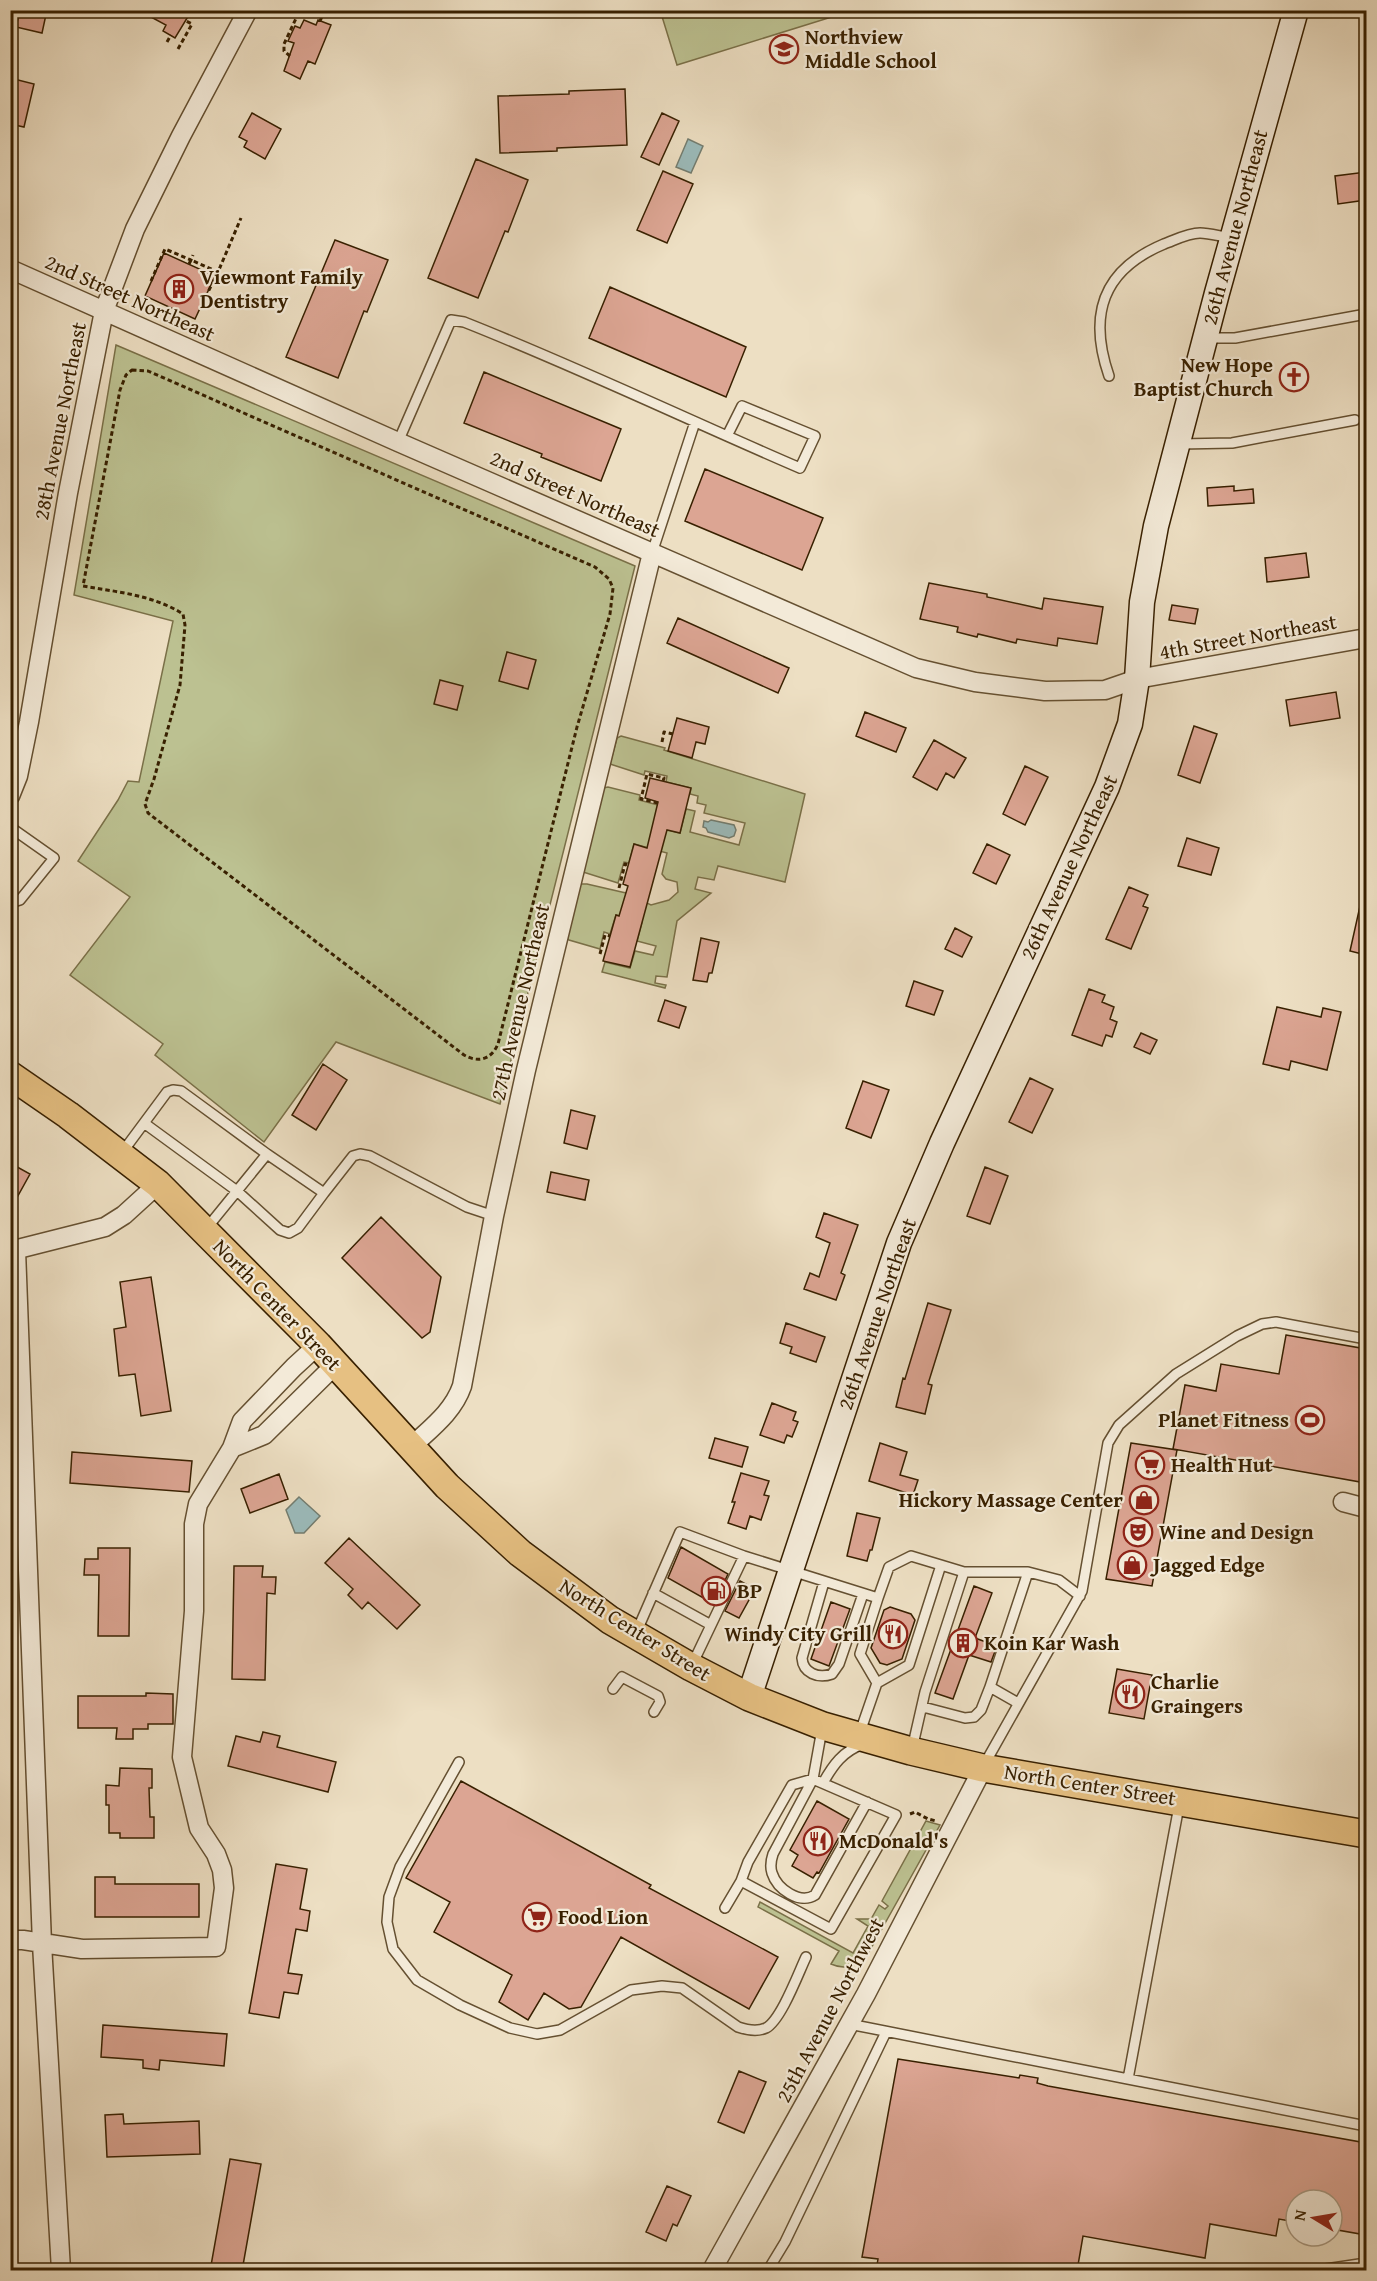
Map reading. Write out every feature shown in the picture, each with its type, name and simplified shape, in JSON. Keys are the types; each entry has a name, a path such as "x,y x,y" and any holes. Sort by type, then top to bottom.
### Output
{"main road":[{"name":"North Center Street","path":"10,1075 121,1154 158,1184 326,1355 455,1494 520,1553 578,1597 635,1635 691,1667 748,1697 866,1740 983,1768 1180,1800 1366,1834"}],"street":[{"name":"28th Avenue Northeast","path":"10,796 18,776 29,722 68,494 104,311 135,229 248,10"},
{"name":"26th Avenue Northeast","path":"748,1697 898,1243 1107,787 1130,724 1137,679 1142,602 1149,561 1205,338 1296,10"},
{"name":"2nd Street Northeast","path":"10,269 398,442 916,668 975,682 1045,691 1105,690 1137,679"},
{"name":"27th Avenue Northeast","path":"411,1447 449,1411 460,1392 494,1216 529,1058 652,553"},
{"name":"4th Street Northeast","path":"1137,679 1366,638"},
{"path":"61,2271 42,1944 13,1251 105,1227 124,1215 158,1184"},
{"path":"10,1940 82,1949 216,1947 224,1888 222,1870 216,1854 199,1828 182,1750 194,1611 196,1511 232,1448 243,1421 294,1367 326,1355"},
{"path":"232,1448 264,1435 326,1355"},
{"path":"243,1421 264,1435"},
{"path":"1343,1502 1366,1508"},
{"name":"25th Avenue Northwest","path":"712,2271 849,2024 983,1768"}],"lane":[{"path":"1108,376 1100,352 1100,314 1106,292 1121,273 1137,258 1182,237 1199,233 1232,238"},
{"path":"1205,338 1235,339 1366,314"},
{"path":"398,442 451,320 464,322 497,335 694,422 800,468 815,436 742,406 727,436"},
{"path":"1178,444 1232,443 1356,420"},
{"path":"652,553 694,422"},
{"path":"10,827 54,858 20,900 10,903"},
{"path":"121,1154 168,1092 181,1091 324,1194"},
{"path":"144,1122 237,1191 280,1230 289,1233 298,1228 353,1156 360,1154 370,1156 467,1207 494,1216"},
{"path":"205,1231 267,1154"},
{"path":"983,1768 1080,1596 1108,1443 1119,1425 1176,1374 1237,1336 1262,1324 1276,1322 1366,1339"},
{"path":"635,1635 680,1532 791,1572 878,1598"},
{"path":"691,1667 744,1556"},
{"path":"823,1783 834,1765 866,1740 877,1683 860,1654 889,1567 911,1556 964,1572 1028,1572 1059,1581 1080,1596"},
{"path":"877,1683 909,1665 941,1565"},
{"path":"911,1751 925,1692 964,1572"},
{"path":"923,1707 965,1718 975,1717 981,1710 1028,1572"},
{"path":"824,1582 802,1658 805,1668 813,1674 825,1676 832,1674 837,1668 863,1594"},
{"path":"653,1593 711,1625"},
{"path":"613,1689 622,1677 658,1696 660,1702 654,1712"},
{"path":"990,1687 1018,1703"},
{"path":"823,1726 813,1779 777,1846 772,1860 771,1867 775,1880 784,1889 798,1897 811,1898 820,1889 867,1802"},
{"path":"459,1762 400,1867 389,1897 387,1922 393,1949 417,1980 460,2005 510,2028 537,2034 560,2030 631,1990 662,1986 682,1988 738,2027 756,2030 766,2028 776,2020 806,1957"},
{"path":"725,1908 741,1881 748,1862 792,1785 813,1779 896,1815 831,1929 741,1881"},
{"path":"1128,2079 1180,1800"},
{"path":"849,2024 1366,2126"},
{"path":"768,2271 785,2242 886,2032"},
{"path":"1319,2271 1366,2263"}],"path":[{"path":"290,56 285,53 283,46 300,10"},
{"path":"320,21 325,10"},
{"path":"178,49 192,24 186,21"},
{"path":"167,42 171,35"},
{"path":"202,304 241,218"},
{"path":"151,281 165,249 190,262 218,272"},
{"path":"190,262 193,255"},
{"path":"132,370 148,371 214,399 595,567 609,579 613,588 610,614 578,727 498,1044 491,1055 486,1058 474,1059 464,1055 148,813 145,804 180,684 185,625 183,614 171,606 140,597 83,586 120,390 126,375 132,370"},
{"path":"662,742 664,732 673,734"},
{"path":"658,803 641,799 647,774 664,778 663,782"},
{"path":"619,888 625,864 628,865"},
{"path":"600,954 605,935 610,936"},
{"path":"915,1812 928,1819 943,1822"}],"green space":[{"path":"660,10 851,10 851,11 677,65"},
{"path":"116,345 635,566 500,1104 336,1042 264,1142 155,1055 163,1044 70,975 130,897 78,861 128,781 139,782 173,621 74,595"},
{"path":"621,736 805,794 785,882 718,866 714,880 698,877 695,889 711,893 677,921 667,977 656,976 655,983 666,985 665,988 602,972 605,962 630,968 635,951 653,955 656,946 637,941 642,922 616,915 610,934 604,932 600,949 569,940 566,937 579,884 626,893 651,905 669,900 678,892 677,882 666,879 662,874 667,853 634,844 629,863 624,862 618,883 583,872 603,788 608,787 640,795 639,800 658,805 653,826 680,833 686,809 695,811 690,832 739,845 745,823 704,813 706,805 697,803 698,796 690,794 691,788 666,782 667,776 645,771 644,775 610,764 617,738"},
{"path":"926,1821 940,1825 865,1959 857,1964 845,1967 831,1964 839,1951 758,1907 760,1902 853,1953 868,1926 857,1919 871,1919 879,1905 885,1909 888,1906 882,1901"}],"water":[{"path":"688,139 703,146 691,173 676,167"},
{"path":"711,820 734,825 736,830 734,836 729,838 708,832 703,827 704,821"},
{"path":"299,1497 320,1516 304,1533 295,1533 286,1510"}],"building":[{"path":"20,10 47,10 42,33 16,27"},
{"path":"138,10 192,10 175,38 163,31 166,25"},
{"path":"304,20 316,25 318,20 331,25 315,64 308,61 300,79 284,71 294,43 288,41 295,26 300,28"},
{"path":"10,78 34,84 24,127 10,124"},
{"path":"625,89 627,145 500,153 498,96 569,94 569,91"},
{"path":"252,113 281,129 265,159 244,147 247,141 239,137"},
{"path":"662,113 679,121 659,165 641,157"},
{"path":"476,159 528,180 508,232 505,231 478,298 428,278"},
{"path":"663,171 693,184 667,243 637,230"},
{"path":"1366,172 1366,200 1338,204 1335,176"},
{"path":"335,240 388,260 367,312 364,311 338,378 286,357"},
{"name":"Viewmont Family Dentistry","path":"164,253 215,276 195,319 145,296"},
{"path":"610,287 746,347 726,397 589,338"},
{"path":"484,372 621,429 601,481 541,457 542,454 464,423"},
{"path":"705,469 823,518 802,570 685,521"},
{"path":"1234,486 1234,491 1253,489 1254,503 1208,506 1207,488"},
{"path":"1306,553 1309,577 1267,582 1265,558"},
{"path":"929,583 987,594 987,597 1042,609 1044,598 1103,607 1097,644 1058,638 1057,646 1017,639 1016,643 978,634 977,637 957,632 958,627 920,619"},
{"path":"1172,605 1198,609 1195,624 1169,620"},
{"path":"678,618 789,668 778,693 667,643"},
{"path":"507,652 536,660 528,689 499,681"},
{"path":"440,680 463,686 457,710 434,704"},
{"path":"1336,692 1340,718 1290,726 1286,700"},
{"path":"865,712 906,728 896,752 856,736"},
{"path":"677,718 709,727 705,744 696,742 692,758 668,751"},
{"path":"1194,726 1217,734 1200,783 1178,775"},
{"path":"934,740 966,758 954,778 946,773 937,790 913,777"},
{"path":"1025,766 1048,777 1025,825 1003,814"},
{"path":"650,778 691,788 680,833 667,830 630,967 603,961 616,915 619,916 628,886 623,884 634,844 647,848 658,802 645,798"},
{"path":"1187,838 1219,848 1211,875 1178,866"},
{"path":"987,844 1010,855 996,884 973,873"},
{"path":"1129,887 1148,895 1143,906 1148,908 1131,949 1106,939"},
{"path":"1360,906 1366,907 1366,955 1350,951"},
{"path":"955,928 972,937 962,957 945,949"},
{"path":"701,938 719,942 712,973 709,973 707,982 693,980"},
{"path":"914,981 943,991 934,1015 906,1006"},
{"path":"1089,989 1105,995 1102,1002 1114,1007 1110,1019 1117,1022 1112,1037 1106,1035 1102,1046 1072,1035"},
{"path":"665,1000 686,1007 679,1028 658,1021"},
{"path":"1277,1007 1321,1017 1323,1008 1341,1012 1327,1070 1291,1061 1289,1070 1263,1064"},
{"path":"1141,1033 1157,1040 1150,1054 1134,1047"},
{"path":"323,1064 347,1080 316,1130 292,1115"},
{"path":"1030,1078 1053,1089 1032,1133 1009,1122"},
{"path":"863,1081 889,1090 871,1138 846,1128"},
{"path":"571,1110 595,1116 587,1149 564,1143"},
{"path":"10,1163 30,1174 10,1210"},
{"path":"985,1167 1008,1176 990,1224 967,1216"},
{"path":"551,1172 589,1180 585,1200 547,1192"},
{"path":"824,1213 858,1225 841,1273 845,1275 836,1300 804,1289 810,1273 819,1277 830,1243 816,1237"},
{"path":"381,1217 441,1277 430,1332 422,1338 342,1258"},
{"path":"151,1277 171,1411 141,1416 135,1374 119,1376 114,1329 126,1327 120,1282"},
{"path":"928,1303 951,1310 928,1384 932,1385 925,1414 896,1407 903,1378 905,1379"},
{"path":"786,1323 825,1337 816,1362 790,1353 792,1347 780,1343"},
{"path":"1286,1335 1366,1349 1366,1483 1173,1449 1185,1385 1216,1391 1221,1364 1279,1374"},
{"path":"772,1403 796,1412 793,1420 798,1422 792,1437 787,1435 784,1443 760,1435"},
{"path":"715,1438 748,1447 742,1467 709,1458"},
{"path":"880,1443 907,1452 900,1475 918,1480 913,1495 869,1481"},
{"path":"1131,1443 1177,1450 1152,1586 1106,1579"},
{"path":"72,1452 192,1461 189,1492 70,1483"},
{"path":"741,1473 769,1481 764,1495 769,1496 761,1520 750,1516 746,1529 728,1523"},
{"path":"279,1474 288,1499 250,1513 241,1489"},
{"path":"857,1513 880,1518 867,1561 847,1556"},
{"path":"349,1538 420,1605 397,1629 368,1602 362,1609 348,1595 353,1589 325,1563"},
{"path":"681,1547 728,1574 714,1604 668,1578"},
{"path":"98,1548 130,1548 129,1636 98,1636 99,1575 84,1575 85,1559 98,1559"},
{"path":"234,1566 263,1566 262,1577 276,1577 275,1594 267,1593 265,1680 232,1679"},
{"path":"740,1581 755,1589 739,1618 725,1611"},
{"name":"Koin Kar Wash","path":"974,1586 992,1593 975,1638 997,1646 991,1662 969,1655 953,1699 935,1693"},
{"path":"831,1602 850,1609 829,1666 811,1659"},
{"name":"Windy City Grill","path":"890,1607 911,1614 915,1620 902,1659 887,1665 880,1663 871,1648 884,1610"},
{"name":"Charlie Graingers","path":"1117,1669 1152,1675 1144,1719 1109,1713"},
{"path":"146,1693 173,1694 173,1724 148,1724 148,1729 133,1729 133,1739 116,1739 117,1728 78,1728 78,1696 146,1696"},
{"path":"263,1732 280,1736 277,1747 336,1762 328,1792 228,1766 236,1736 260,1742"},
{"path":"120,1768 152,1769 152,1788 149,1788 150,1817 154,1817 154,1838 120,1838 120,1833 109,1833 106,1785 119,1786"},
{"name":"Food Lion","path":"461,1781 651,1885 649,1888 778,1957 749,2009 621,1937 581,2007 569,2009 544,1993 528,2020 499,2002 512,1975 434,1932 450,1902 406,1878"},
{"name":"McDonald's","path":"817,1801 849,1819 819,1873 817,1872 813,1878 792,1866 798,1855 790,1850"},
{"path":"276,1864 307,1869 300,1909 310,1911 307,1931 296,1929 288,1973 302,1975 298,1994 284,1992 279,2018 249,2013"},
{"path":"95,1877 115,1877 115,1884 199,1884 199,1917 95,1917"},
{"path":"103,2025 227,2034 224,2066 160,2060 159,2070 143,2068 143,2060 101,2057"},
{"path":"898,2059 1019,2078 1020,2075 1038,2078 1037,2083 1048,2086 1366,2143 1366,2235 1344,2231 1344,2188 1284,2188 1284,2220 1279,2219 1276,2236 1210,2224 1205,2258 1083,2236 1077,2271 876,2271 878,2259 862,2257"},
{"path":"739,2071 766,2082 744,2133 718,2122"},
{"path":"123,2114 124,2124 199,2121 200,2154 107,2157 105,2115"},
{"path":"230,2159 261,2164 242,2271 210,2271"},
{"path":"667,2186 691,2196 677,2226 673,2224 666,2241 646,2232"}],"place":[{"name":"Northview Middle School","path":"784,49"},
{"name":"Viewmont Family Dentistry","path":"179,289"},
{"name":"New Hope Baptist Church","path":"1294,377"},
{"name":"Planet Fitness","path":"1310,1420"},
{"name":"Health Hut","path":"1150,1465"},
{"name":"Hickory Massage Center","path":"1144,1500"},
{"name":"Wine and Design","path":"1138,1532"},
{"name":"Jagged Edge","path":"1132,1565"},
{"name":"BP","path":"716,1591"},
{"name":"Windy City Grill","path":"893,1634"},
{"name":"Koin Kar Wash","path":"963,1643"},
{"name":"Charlie Graingers","path":"1130,1694"},
{"name":"McDonald's","path":"818,1841"},
{"name":"Food Lion","path":"537,1917"}]}
